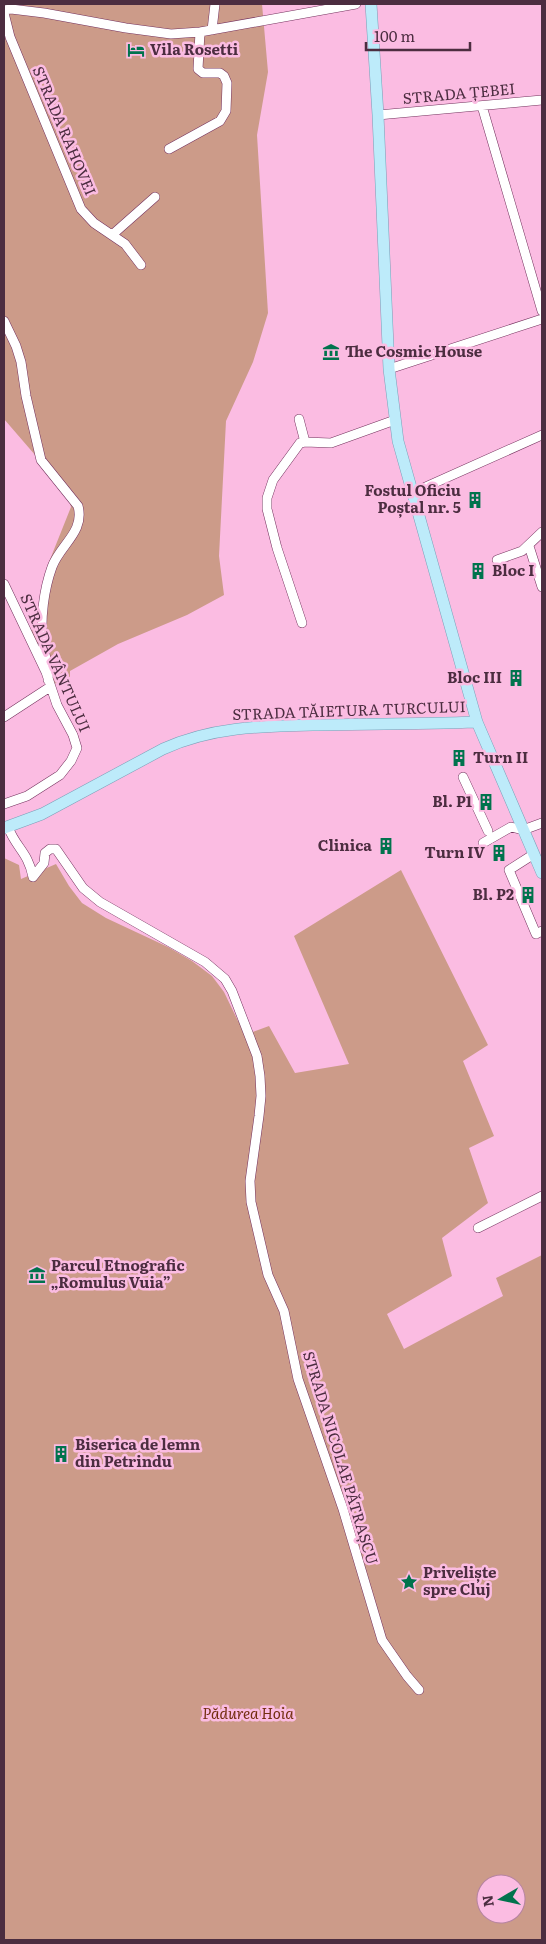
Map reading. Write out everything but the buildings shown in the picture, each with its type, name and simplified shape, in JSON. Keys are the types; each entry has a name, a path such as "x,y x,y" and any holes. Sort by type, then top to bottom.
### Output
{"main road":[{"path":"371,4 378,114 389,369 398,441 477,722 542,873"},
{"name":"STRADA TĂIETURA TURCULUI","path":"6,827 42,814 180,741 214,732 240,728 287,726 477,722"}],"street":[{"path":"212,30 215,4"},
{"path":"4,12 11,9 44,13 171,34 200,32 356,4"},
{"name":"STRADA RAHOVEI","path":"4,12 12,42 81,209 88,218 125,244 141,265"},
{"path":"169,149 220,121 226,111 226,83 224,76 220,73 203,73 198,69 200,32"},
{"name":"STRADA ȚEBEI","path":"378,114 542,100"},
{"path":"482,106 542,312"},
{"path":"112,234 156,197"},
{"path":"389,369 542,318"},
{"path":"4,322 21,362 26,396 41,460 78,506 80,514 79,526 57,557 48,581 42,633 49,684 4,717"},
{"path":"299,419 305,442"},
{"path":"302,623 267,509 267,498 273,480 297,446 305,442 331,443 395,420"},
{"path":"412,493 542,435"},
{"path":"497,560 522,551 542,532"},
{"path":"529,546 542,587"},
{"name":"STRADA VÂNTULUI","path":"4,584 57,705 73,735 77,748 76,754 60,775 27,796 4,804"},
{"path":"463,777 488,831"},
{"path":"483,843 511,827 523,830 542,823"},
{"name":"STRADA NICOLAE PĂTRAȘCU","path":"6,827 29,859 33,877 44,863 45,853 50,849 56,849 83,888 100,902 205,962 225,979 232,991 256,1056 260,1076 261,1096 251,1161 250,1181 251,1202 268,1275 284,1311 298,1379 343,1509 382,1640 419,1690"},
{"path":"534,854 509,870 536,934 542,931"},
{"path":"478,1228 542,1196"}],"green space":[{"path":"4,4 262,4 268,72 257,135 268,313 253,362 226,421 219,556 224,595 187,615 118,644 70,671 70,677 52,685 30,631 36,629 47,567 71,507 67,492 4,419"},
{"name":"Pădurea Hoia","path":"4,858 19,865 21,879 56,864 82,903 106,918 168,947 192,961 212,976 224,992 238,1021 250,1033 269,1026 295,1073 349,1064 294,936 401,870 488,1045 463,1061 494,1136 469,1148 488,1203 442,1238 452,1276 387,1314 404,1349 503,1296 496,1278 542,1255 542,1940 4,1940"}],"place":[{"name":"Vila Rosetti","path":"136,50"},
{"name":"The Cosmic House","path":"331,352"},
{"name":"Fostul Oficiu Poștal nr. 5","path":"475,500"},
{"name":"Bloc I","path":"478,571"},
{"name":"Bloc III","path":"516,678"},
{"name":"Turn II","path":"459,758"},
{"name":"Bl. P1","path":"486,802"},
{"name":"Clinica","path":"386,846"},
{"name":"Turn IV","path":"499,853"},
{"name":"Bl. P2","path":"528,895"},
{"name":"Parcul Etnografic „Romulus Vuia”","path":"37,1275"},
{"name":"Biserica de lemn din Petrindu","path":"61,1454"},
{"name":"Priveliște spre Cluj","path":"409,1582"}]}
